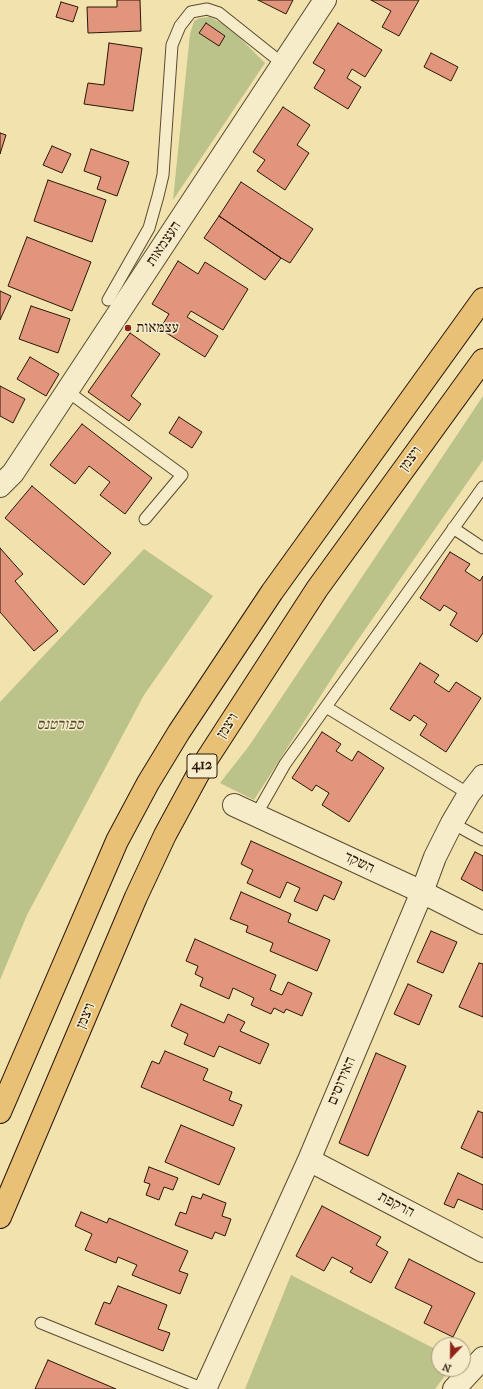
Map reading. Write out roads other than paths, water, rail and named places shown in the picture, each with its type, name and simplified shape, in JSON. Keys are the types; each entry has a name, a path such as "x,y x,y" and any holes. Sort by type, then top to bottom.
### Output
{"main road":[{"name":"412","path":"0,1112 117,841 156,770 272,592 483,300"},
{"name":"ויצמן","path":"0,1217 136,897 165,835 203,765 317,589 483,360"}],"street":[{"name":"העצמאות","path":"4,475 67,391 325,0"},
{"name":"האירוסים","path":"205,1389 309,1160 422,892 435,857 469,794 483,776"},
{"name":"השקד","path":"234,805 422,892 483,923"},
{"name":"הרקפת","path":"309,1160 483,1251"},
{"path":"454,1389 483,1358"}],"lane":[{"path":"108,300 149,228 158,196 163,175 172,45 180,26 191,12 207,9 220,13 283,64"},
{"path":"67,391 182,475 145,519"},
{"path":"256,816 285,764 483,487"},
{"path":"453,528 483,548"},
{"path":"326,707 469,794"},
{"path":"452,823 483,840"},
{"path":"41,1323 205,1389"}],"place":[{"name":"עצמאות","path":"128,328"}],"park label":[{"name":"ספורטנס","path":"60,725"}]}
